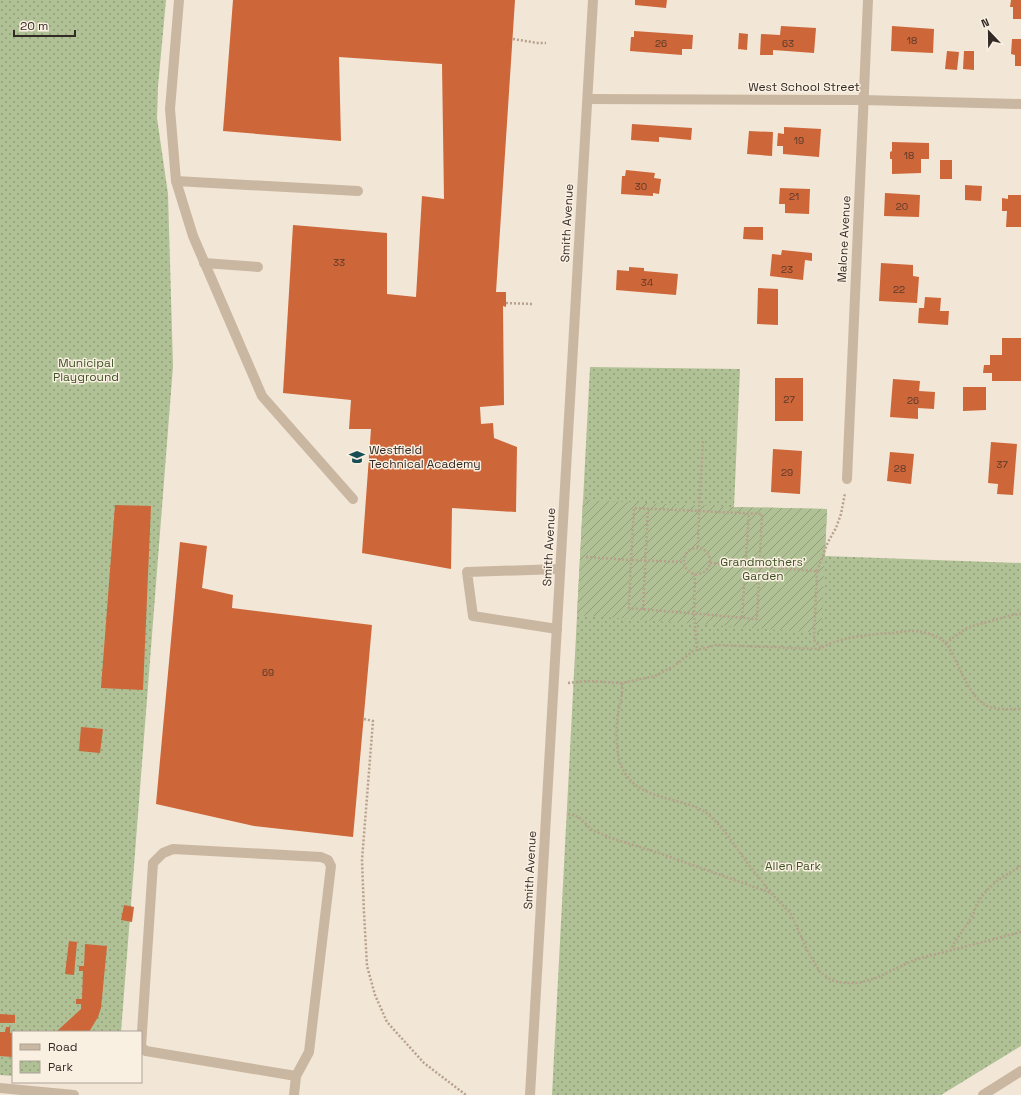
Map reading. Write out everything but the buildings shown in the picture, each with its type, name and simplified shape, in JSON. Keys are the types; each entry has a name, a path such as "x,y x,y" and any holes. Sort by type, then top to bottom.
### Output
{"street":[{"path":"179,0 170,108 176,181 192,236 262,396 353,499"},
{"name":"Smith Avenue","path":"530,1095 593,0"},
{"name":"Malone Avenue","path":"847,479 868,0"},
{"name":"West School Street","path":"588,99 864,100 1021,104"},
{"path":"176,181 358,190"},
{"path":"204,263 258,267"},
{"path":"557,629 473,616 467,572 560,569"},
{"path":"142,1032 153,863 162,853 173,849 321,857 328,860 331,866 309,1052 296,1076 294,1095"},
{"path":"142,1048 146,1052 296,1076"},
{"path":"988,1094 1021,1071"},
{"path":"0,1088 74,1095"}],"path":[{"path":"512,39 546,43"},
{"path":"506,303 532,304"},
{"path":"698,547 703,439"},
{"path":"821,648 815,641 814,636 817,570 841,514 847,479"},
{"path":"634,508 699,511 762,514 757,619 629,608 634,508"},
{"path":"643,610 648,508"},
{"path":"742,618 750,514"},
{"path":"694,548 702,548 709,554 710,563 703,573 695,574 687,570 683,562 687,551 694,548"},
{"path":"586,557 683,562"},
{"path":"710,563 817,570"},
{"path":"695,574 694,614 697,650"},
{"path":"946,643 965,629 1012,615 1021,614"},
{"path":"554,684 587,681 622,683 655,676 674,666 693,651 716,645 819,649 828,644 847,639 912,631 929,634 942,639 946,643 951,650 968,688 979,699 989,706 1021,709"},
{"path":"622,683 622,697 618,714 617,748 622,768 631,782 649,793 691,805 706,812 724,832 771,893 791,914 808,952 820,972 831,980 843,983 859,983 876,978 914,960 950,952 1021,932"},
{"path":"364,719 373,721 362,860 368,966 375,995 387,1022 424,1063 466,1095"},
{"path":"568,814 579,816 592,830 611,838 771,893"},
{"path":"950,952 954,941 973,916 977,902 1000,877 1021,866"}],"green space":[{"name":"Municipal Playground","path":"0,0 166,0 158,86 157,118 168,194 173,366 121,1031 12,1031 12,1076 0,1075"},
{"name":"Allen Park","path":"590,367 740,369 734,507 827,509 825,556 1021,563 1021,1046 941,1095 552,1095"},
{"name":"Grandmothers' Garden","path":"583,500 733,507 827,509 821,633 577,615"}],"place":[{"name":"Westfield Technical Academy","path":"357,457"}]}
